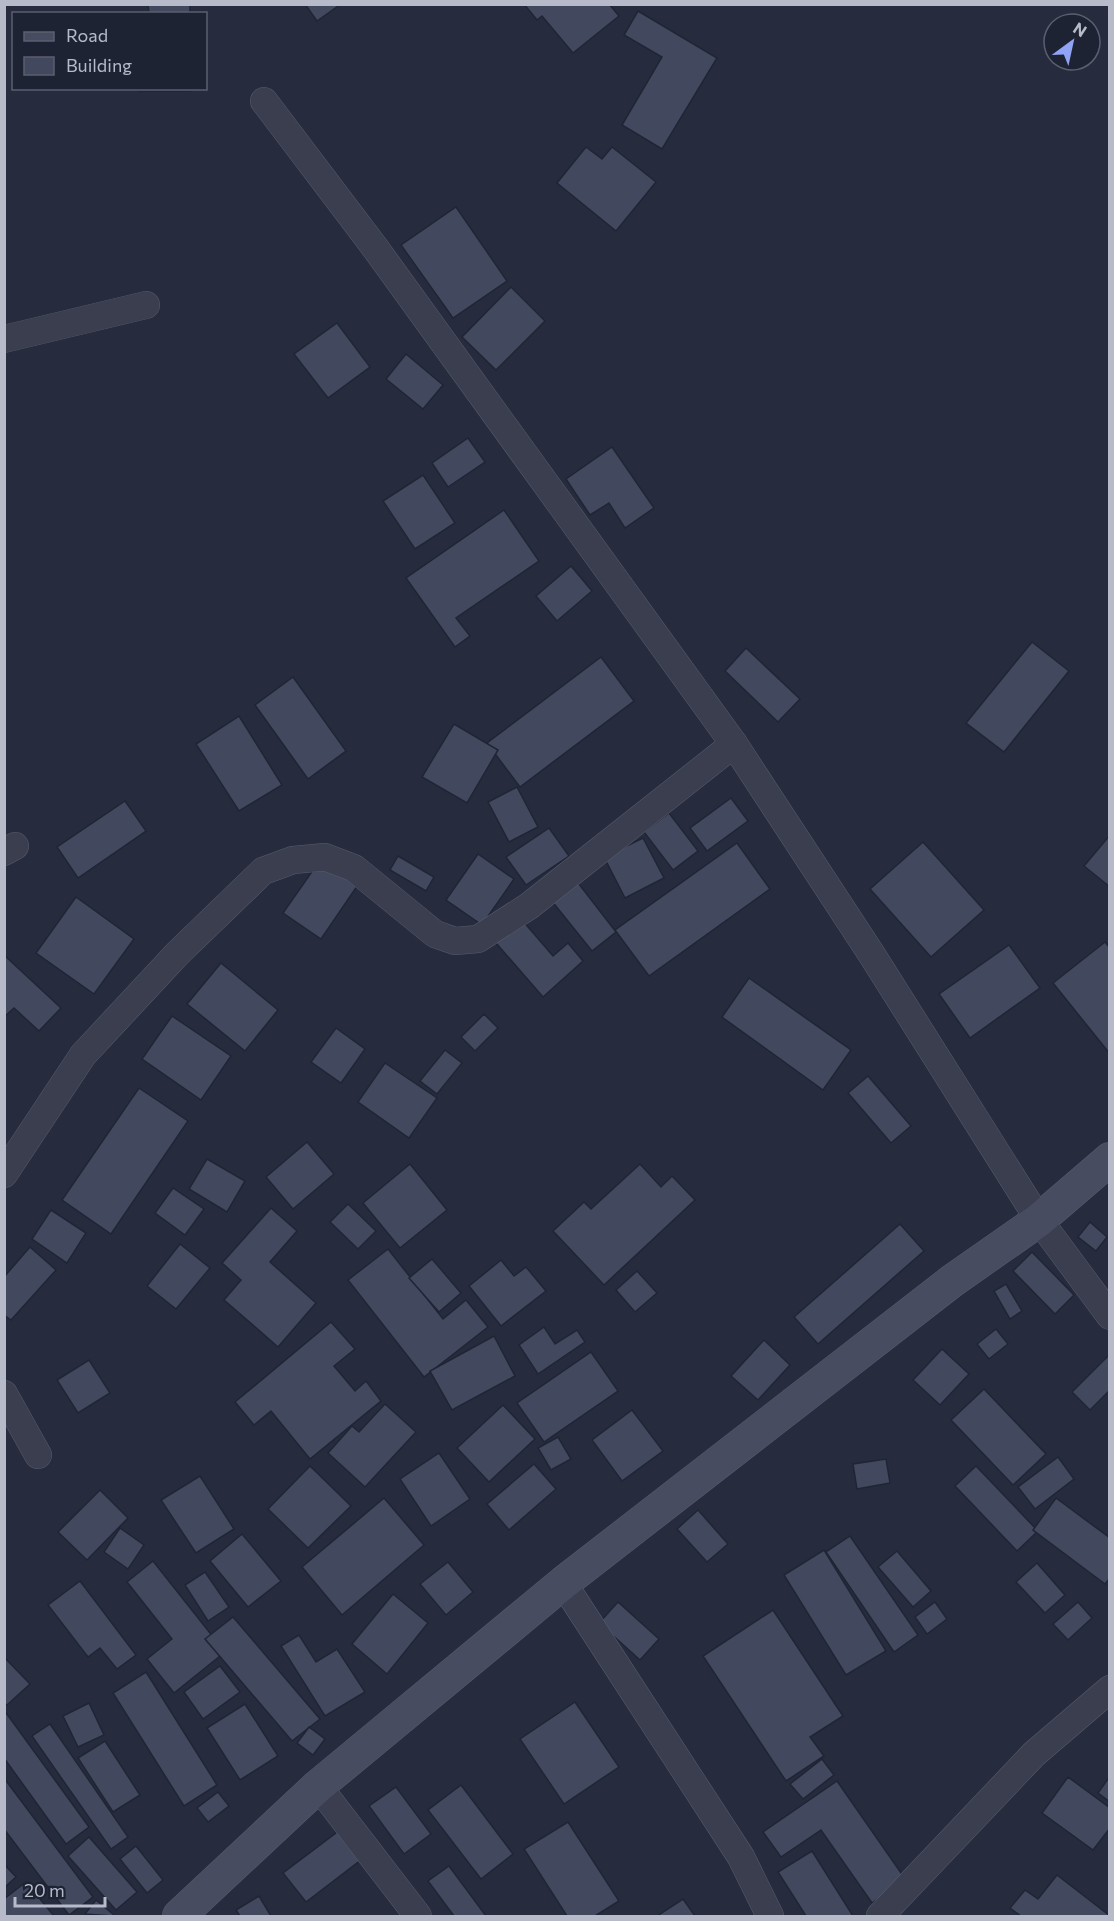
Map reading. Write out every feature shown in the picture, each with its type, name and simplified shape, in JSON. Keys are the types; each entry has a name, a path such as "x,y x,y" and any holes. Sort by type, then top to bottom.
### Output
{"street":[{"path":"264,101 376,249 734,744 872,955 1039,1220 1110,1316"},
{"path":"4,339 146,305"},
{"path":"4,1174 83,1055 177,953 263,871 293,860 325,857 354,868 435,934 455,941 478,939 529,906 734,744"},
{"path":"185,1915 318,1786 563,1583 952,1281 1039,1220 1110,1159"},
{"path":"4,1394 38,1455"},
{"path":"563,1583 741,1857 770,1917"},
{"path":"880,1917 1034,1754 1110,1689"},
{"path":"318,1786 418,1917"}],"building":[{"path":"148,4 190,4 190,12 149,12"},
{"path":"305,4 341,4 317,21"},
{"path":"524,4 609,4 619,16 573,53 542,16 537,20"},
{"path":"638,11 717,58 662,149 622,125 662,57 624,35"},
{"path":"139,90 191,90 191,91"},
{"path":"586,147 602,159 612,147 656,182 616,231 557,183"},
{"path":"456,207 507,281 453,318 401,245"},
{"path":"511,287 545,321 496,370 462,337"},
{"path":"337,323 370,367 328,398 294,354"},
{"path":"406,354 443,385 423,409 386,379"},
{"path":"468,438 485,462 448,487 432,463"},
{"path":"612,447 654,508 625,528 609,503 590,515 566,479"},
{"path":"423,475 455,523 415,549 383,501"},
{"path":"504,510 539,561 456,618 470,636 455,647 406,578"},
{"path":"571,566 592,591 557,621 536,596"},
{"path":"1032,642 1069,671 1004,752 966,723"},
{"path":"746,648 800,699 778,722 725,671"},
{"path":"601,657 634,701 520,787 487,743"},
{"path":"293,677 346,751 308,779 255,705"},
{"path":"239,716 282,785 239,811 196,744"},
{"path":"454,724 498,750 467,803 422,777"},
{"path":"517,787 538,827 509,842 488,802"},
{"path":"731,798 748,821 707,851 690,828"},
{"path":"125,801 146,831 78,878 57,847"},
{"path":"669,813 698,851 673,870 644,832"},
{"path":"549,828 569,856 526,885 506,857"},
{"path":"1110,835 1110,887 1084,866"},
{"path":"643,838 664,878 625,898 604,857"},
{"path":"923,842 984,910 931,957 870,889"},
{"path":"737,843 770,889 649,976 615,930"},
{"path":"325,853 362,879 321,939 283,913"},
{"path":"478,854 514,879 482,925 446,900"},
{"path":"398,856 434,877 426,891 390,870"},
{"path":"572,875 616,932 592,951 547,895"},
{"path":"76,897 134,939 94,994 36,953"},
{"path":"516,913 553,956 568,943 583,961 543,997 490,936"},
{"path":"1105,942 1110,948 1110,1054 1053,983"},
{"path":"1009,945 1040,988 970,1038 939,994"},
{"path":"4,955 61,1008 39,1031 14,1008 4,1017"},
{"path":"221,963 278,1010 245,1051 187,1004"},
{"path":"749,978 851,1050 823,1090 722,1017"},
{"path":"484,1014 498,1028 475,1051 461,1037"},
{"path":"172,1016 231,1056 201,1100 142,1059"},
{"path":"336,1028 365,1049 341,1083 311,1062"},
{"path":"445,1050 462,1063 437,1094 420,1081"},
{"path":"385,1063 437,1098 409,1138 358,1102"},
{"path":"868,1076 911,1126 891,1143 848,1093"},
{"path":"139,1088 188,1121 111,1234 62,1200"},
{"path":"307,1142 334,1174 293,1209 266,1177"},
{"path":"207,1159 245,1181 227,1212 189,1189"},
{"path":"410,1164 447,1210 400,1248 363,1203"},
{"path":"640,1164 661,1187 672,1176 695,1200 604,1285 553,1231 584,1202 591,1209"},
{"path":"173,1188 204,1209 185,1235 155,1213"},
{"path":"348,1204 376,1231 358,1249 330,1222"},
{"path":"271,1208 297,1231 270,1262 316,1303 278,1347 224,1300 241,1280 222,1263"},
{"path":"51,1210 86,1233 67,1263 32,1239"},
{"path":"1090,1222 1107,1237 1096,1251 1078,1237"},
{"path":"900,1224 924,1251 818,1344 794,1317"},
{"path":"180,1244 210,1268 176,1309 147,1286"},
{"path":"30,1247 56,1270 11,1320 4,1315 4,1277"},
{"path":"388,1249 443,1319 466,1300 488,1327 424,1377 348,1280"},
{"path":"1032,1252 1074,1295 1055,1314 1013,1271"},
{"path":"432,1259 461,1293 439,1312 409,1278"},
{"path":"501,1260 514,1276 526,1267 546,1291 501,1326 469,1286"},
{"path":"637,1271 657,1293 635,1312 616,1290"},
{"path":"1006,1284 1022,1311 1010,1319 994,1291"},
{"path":"331,1322 355,1349 334,1366 355,1391 366,1381 381,1401 310,1459 271,1411 254,1425 235,1402"},
{"path":"544,1327 555,1344 577,1330 585,1342 538,1374 519,1345"},
{"path":"996,1329 1008,1344 989,1359 977,1344"},
{"path":"494,1336 515,1376 452,1410 430,1371"},
{"path":"764,1340 790,1365 758,1400 731,1376"},
{"path":"942,1349 969,1374 940,1405 913,1380"},
{"path":"591,1352 618,1391 544,1442 517,1403"},
{"path":"1110,1354 1110,1390 1090,1410 1072,1392"},
{"path":"89,1360 110,1393 78,1413 57,1380"},
{"path":"984,1389 1046,1454 1013,1485 951,1420"},
{"path":"385,1404 416,1432 365,1487 328,1453 352,1426 359,1432"},
{"path":"503,1405 535,1439 489,1482 457,1448"},
{"path":"632,1410 663,1451 622,1481 592,1440"},
{"path":"558,1437 571,1459 551,1470 538,1448"},
{"path":"439,1453 470,1499 431,1526 400,1479"},
{"path":"1058,1457 1074,1479 1035,1509 1018,1487"},
{"path":"886,1459 890,1483 857,1489 853,1464"},
{"path":"534,1464 556,1489 509,1530 487,1504"},
{"path":"310,1466 351,1506 308,1548 268,1509"},
{"path":"976,1466 1038,1531 1017,1551 955,1486"},
{"path":"200,1476 234,1529 196,1553 161,1500"},
{"path":"100,1490 128,1518 87,1560 58,1532"},
{"path":"384,1498 424,1545 342,1615 302,1567"},
{"path":"1056,1498 1110,1538 1110,1578 1105,1584 1033,1530"},
{"path":"698,1510 728,1544 707,1562 677,1529"},
{"path":"120,1528 144,1545 128,1569 104,1552"},
{"path":"242,1534 281,1581 248,1607 210,1561"},
{"path":"850,1536 918,1635 894,1652 826,1552"},
{"path":"824,1550 886,1651 846,1675 784,1575"},
{"path":"897,1551 931,1591 913,1607 878,1567"},
{"path":"153,1561 225,1652 174,1693 147,1659 172,1639 127,1582"},
{"path":"448,1562 473,1592 446,1615 420,1584"},
{"path":"1037,1563 1065,1595 1045,1613 1016,1582"},
{"path":"205,1572 229,1607 208,1621 185,1585"},
{"path":"80,1581 136,1655 117,1669 100,1648 88,1657 48,1605"},
{"path":"393,1594 428,1623 387,1674 352,1644"},
{"path":"618,1602 659,1639 640,1660 599,1623"},
{"path":"935,1602 947,1619 927,1634 915,1617"},
{"path":"1078,1602 1092,1618 1068,1640 1053,1624"},
{"path":"773,1610 843,1716 810,1737 824,1756 786,1781 703,1656"},
{"path":"233,1617 320,1719 292,1741 205,1639"},
{"path":"299,1635 316,1662 337,1649 365,1692 325,1716 281,1646"},
{"path":"4,1657 30,1684 7,1705 4,1703"},
{"path":"220,1666 240,1692 203,1719 184,1692"},
{"path":"146,1672 217,1785 184,1806 113,1693"},
{"path":"575,1702 619,1767 564,1804 520,1739"},
{"path":"89,1703 104,1735 78,1747 63,1716"},
{"path":"245,1704 278,1756 240,1780 207,1728"},
{"path":"4,1710 89,1827 66,1844 4,1758"},
{"path":"50,1724 128,1837 111,1849 32,1736"},
{"path":"309,1727 325,1739 313,1755 297,1743"},
{"path":"105,1741 140,1795 113,1812 78,1758"},
{"path":"822,1759 834,1775 803,1799 790,1784"},
{"path":"1110,1776 1110,1802 1098,1793"},
{"path":"1068,1777 1110,1808 1110,1828 1093,1850 1042,1813"},
{"path":"4,1778 93,1897 69,1915 4,1829"},
{"path":"837,1781 906,1880 872,1903 821,1830 781,1857 763,1832"},
{"path":"461,1785 513,1854 481,1879 428,1810"},
{"path":"396,1787 431,1834 404,1854 369,1806"},
{"path":"218,1792 229,1806 208,1822 197,1808"},
{"path":"568,1822 619,1901 595,1916 567,1916 524,1849"},
{"path":"348,1824 370,1853 306,1902 283,1873"},
{"path":"89,1837 137,1892 116,1910 68,1856"},
{"path":"136,1846 163,1880 147,1893 120,1859"},
{"path":"812,1851 853,1916 806,1916 778,1872"},
{"path":"4,1864 16,1877 4,1888"},
{"path":"449,1866 486,1916 454,1916 428,1881"},
{"path":"1057,1875 1110,1916 1021,1916 1010,1908 1025,1890 1038,1899"},
{"path":"26,1882 54,1916 4,1916 4,1899"},
{"path":"259,1896 271,1916 240,1916 236,1910"},
{"path":"683,1899 695,1916 657,1916"},
{"path":"96,1900 114,1915 85,1914"}]}
